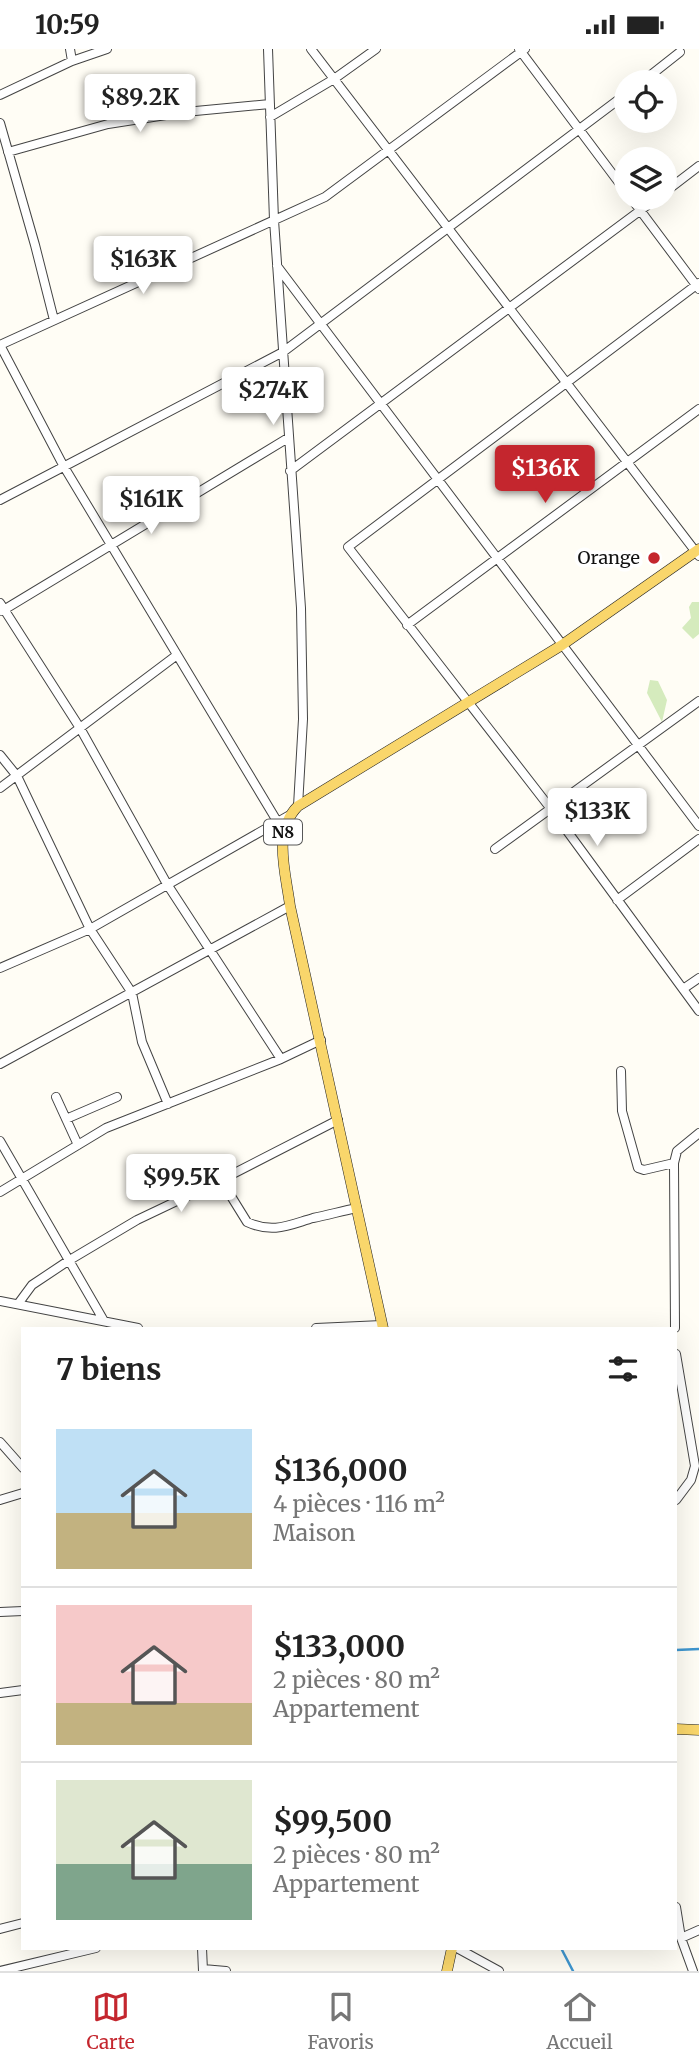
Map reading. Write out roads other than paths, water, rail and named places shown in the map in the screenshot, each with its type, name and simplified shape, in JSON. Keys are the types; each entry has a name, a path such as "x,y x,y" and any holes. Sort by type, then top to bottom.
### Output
{"main road":[{"name":"N8","path":"382,1326 290,906 283,839 288,816 298,806 562,645 698,552"},
{"path":"677,1730 699,1730"},
{"path":"447,1971 454,1950"}],"street":[{"path":"70,49 72,61"},
{"path":"0,95 72,61 107,49"},
{"path":"268,49 274,220 301,608 303,719 298,806"},
{"path":"311,49 698,552"},
{"path":"270,117 334,79 376,49"},
{"path":"277,821 63,465 0,345 325,197 522,50 614,176"},
{"path":"657,70 680,52"},
{"path":"0,499 283,352 614,103"},
{"path":"8,152 108,124 185,112 270,104"},
{"path":"0,123 54,320"},
{"path":"677,183 699,166"},
{"path":"290,471 640,210 698,285 348,547 551,809 699,1011"},
{"path":"277,265 699,825"},
{"path":"407,625 699,409"},
{"path":"281,1059 167,884 80,728 1,608 288,438"},
{"path":"0,788 177,655"},
{"path":"495,849 699,701"},
{"path":"0,755 17,776 90,929 132,993 142,1042 168,1104"},
{"path":"0,968 90,929 288,816"},
{"path":"617,900 699,839"},
{"path":"0,1064 290,906"},
{"path":"683,989 699,978"},
{"path":"0,1192 106,1128 281,1059 321,1040"},
{"path":"621,1071 622,1111 638,1168 644,1170 674,1163"},
{"path":"56,1097 78,1145"},
{"path":"66,1119 117,1097"},
{"path":"18,1304 32,1285 137,1220 338,1119"},
{"path":"675,1327 674,1163 677,1151 699,1133"},
{"path":"0,1141 104,1321"},
{"path":"221,1180 247,1222 265,1227 285,1228 357,1207"},
{"path":"0,1301 133,1327"},
{"path":"349,1327 382,1326"},
{"path":"677,1360 695,1466 691,1480 677,1499"},
{"path":"0,1443 21,1466"},
{"path":"0,1500 21,1494"},
{"path":"0,1612 21,1611"},
{"path":"0,1693 21,1690"},
{"path":"677,1913 681,1938 693,1971"},
{"path":"0,1929 21,1924"},
{"path":"681,1938 699,1930"},
{"path":"0,1971 88,1950"},
{"path":"202,1950 203,1970 226,1971"},
{"path":"459,1950 499,1971"}],"waterway":[{"path":"677,1650 699,1649"},
{"path":"562,1950 573,1971"}],"place":[{"name":"Orange","path":"654,558"}]}
